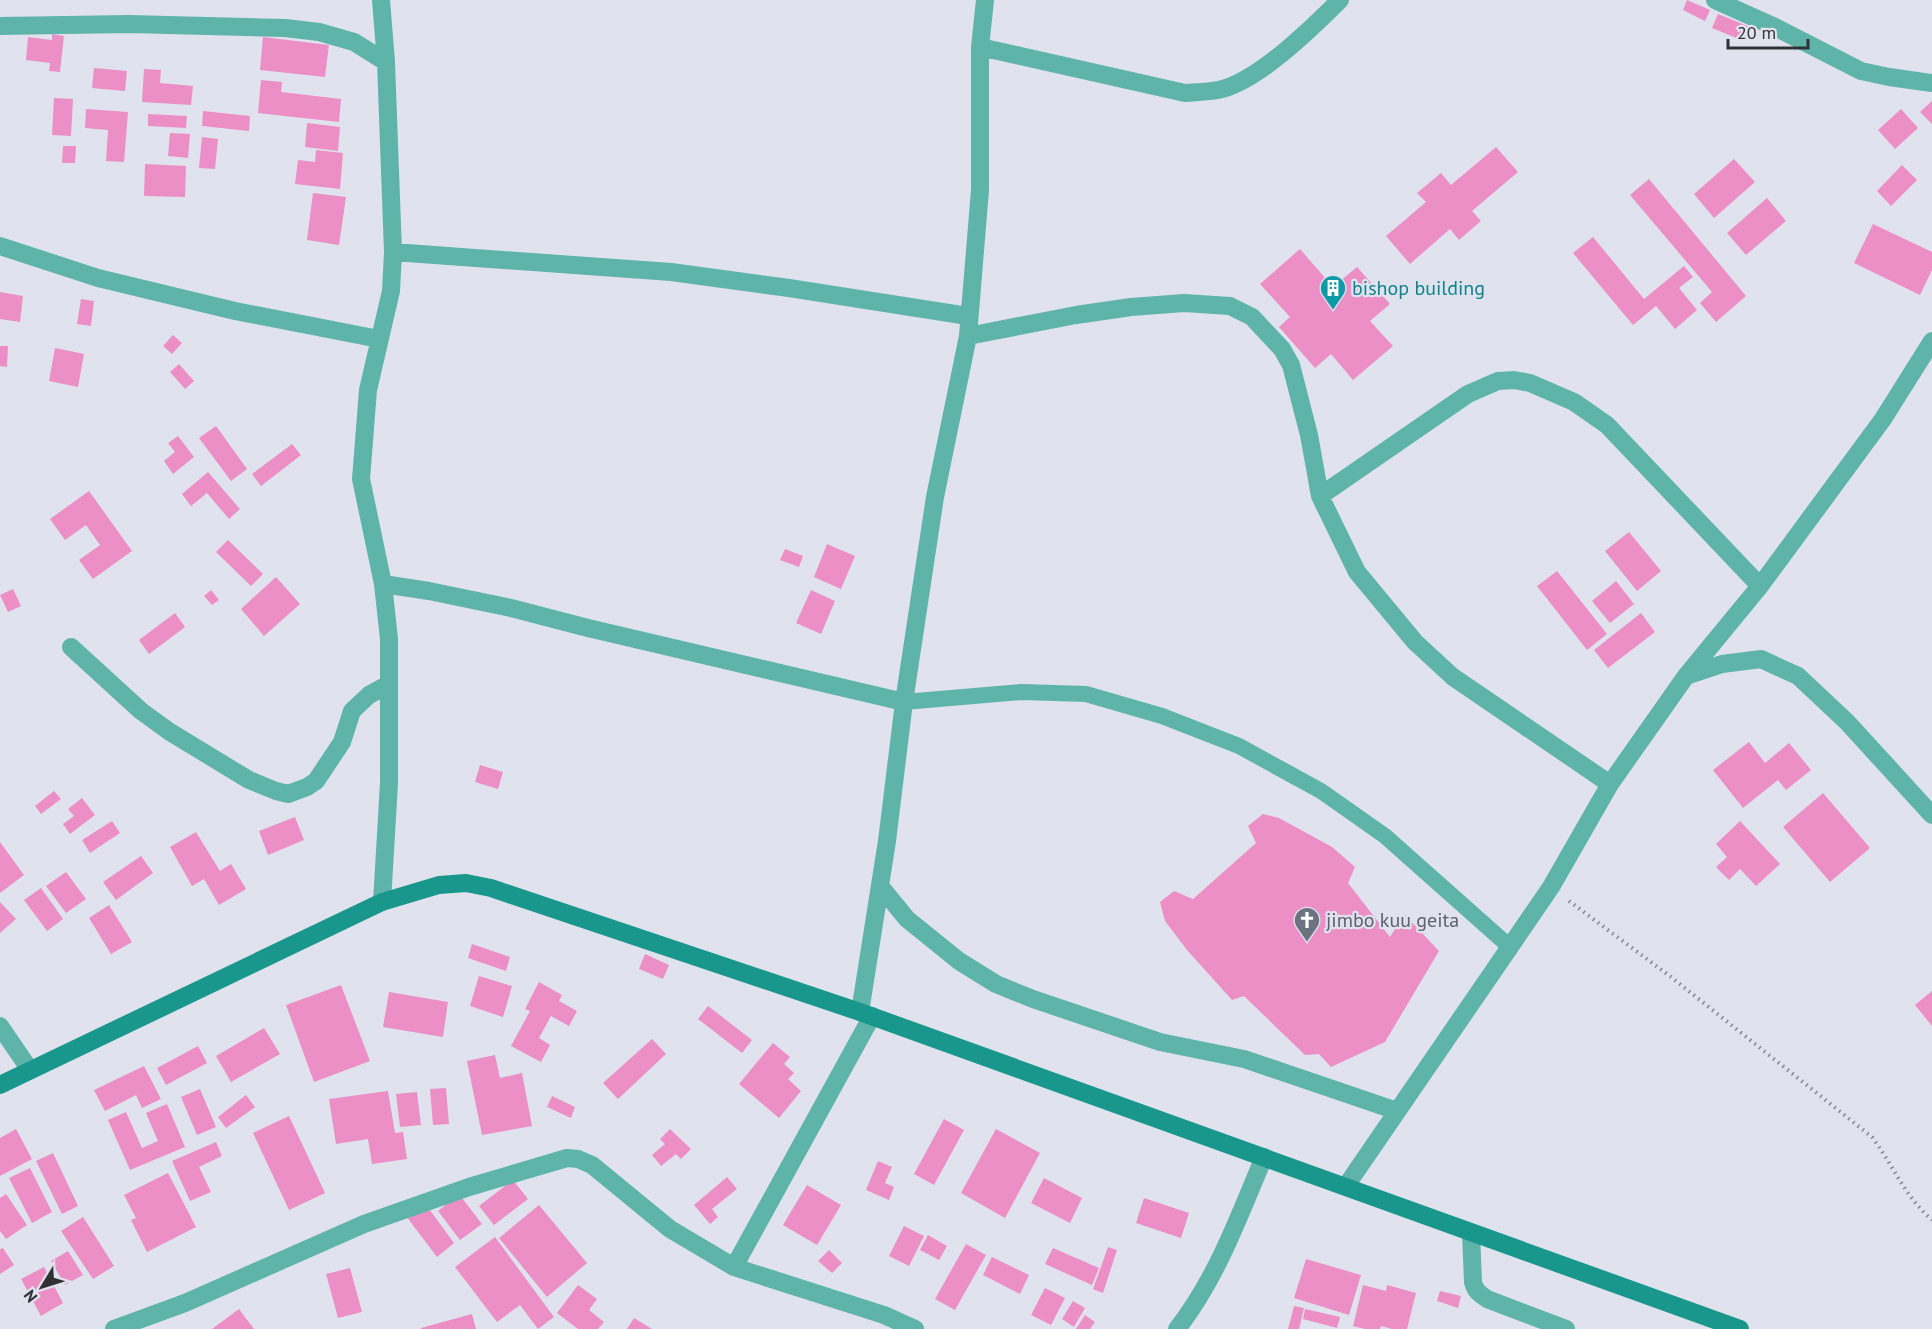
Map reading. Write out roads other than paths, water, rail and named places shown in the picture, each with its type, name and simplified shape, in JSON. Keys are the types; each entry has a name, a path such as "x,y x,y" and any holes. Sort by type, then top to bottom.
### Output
{"street":[{"path":"381,0 386,62 393,252 391,291 368,390 361,479 383,584 389,639 389,783 382,902"},
{"path":"734,1267 866,1014 904,702 935,498 968,336 980,190 980,46 986,0"},
{"path":"980,46 1185,93 1219,90 1246,80 1275,58 1340,0"},
{"path":"1715,0 1775,27 1861,71 1932,83"},
{"path":"0,26 129,24 285,28 319,32 354,42 386,62"},
{"path":"0,246 98,278 235,311 379,339"},
{"path":"393,252 671,272 968,316"},
{"path":"968,336 1131,307 1203,303 1230,306 1252,317 1282,349 1291,365 1309,435 1320,496 1357,572 1415,642 1453,677 1610,784"},
{"path":"1346,1186 1551,887 1610,784 1686,676 1760,586 1883,419 1932,341"},
{"path":"1320,496 1468,394 1498,381 1514,380 1530,383 1574,402 1607,425 1760,586"},
{"path":"383,584 512,608 904,702"},
{"path":"71,647 141,711 170,732 249,780 288,794 316,781 342,742 352,711 369,695 389,684"},
{"path":"1686,676 1722,664 1761,659 1798,676 1847,722 1932,815"},
{"path":"0,1085 382,902 439,885 466,883 491,888 866,1014 1346,1186 1715,1324 1740,1329"},
{"path":"880,886 907,920 959,961 996,984 1033,999 1160,1042 1244,1059 1397,1111"},
{"path":"0,1026 30,1071"},
{"path":"1177,1329 1192,1310 1216,1267 1264,1157"},
{"path":"114,1329 185,1303 364,1224 460,1190 567,1158 578,1159 592,1165 669,1229 734,1267 884,1315 915,1329"},
{"path":"1471,1233 1475,1289 1480,1294 1566,1329"}],"lane":[{"path":"904,702 1022,692 1086,694 1162,716 1239,746 1321,791 1386,836 1510,947"}],"place":[{"name":"bishop building","path":"1333,311"},
{"name":"jimbo kuu geita","path":"1307,943"}]}
